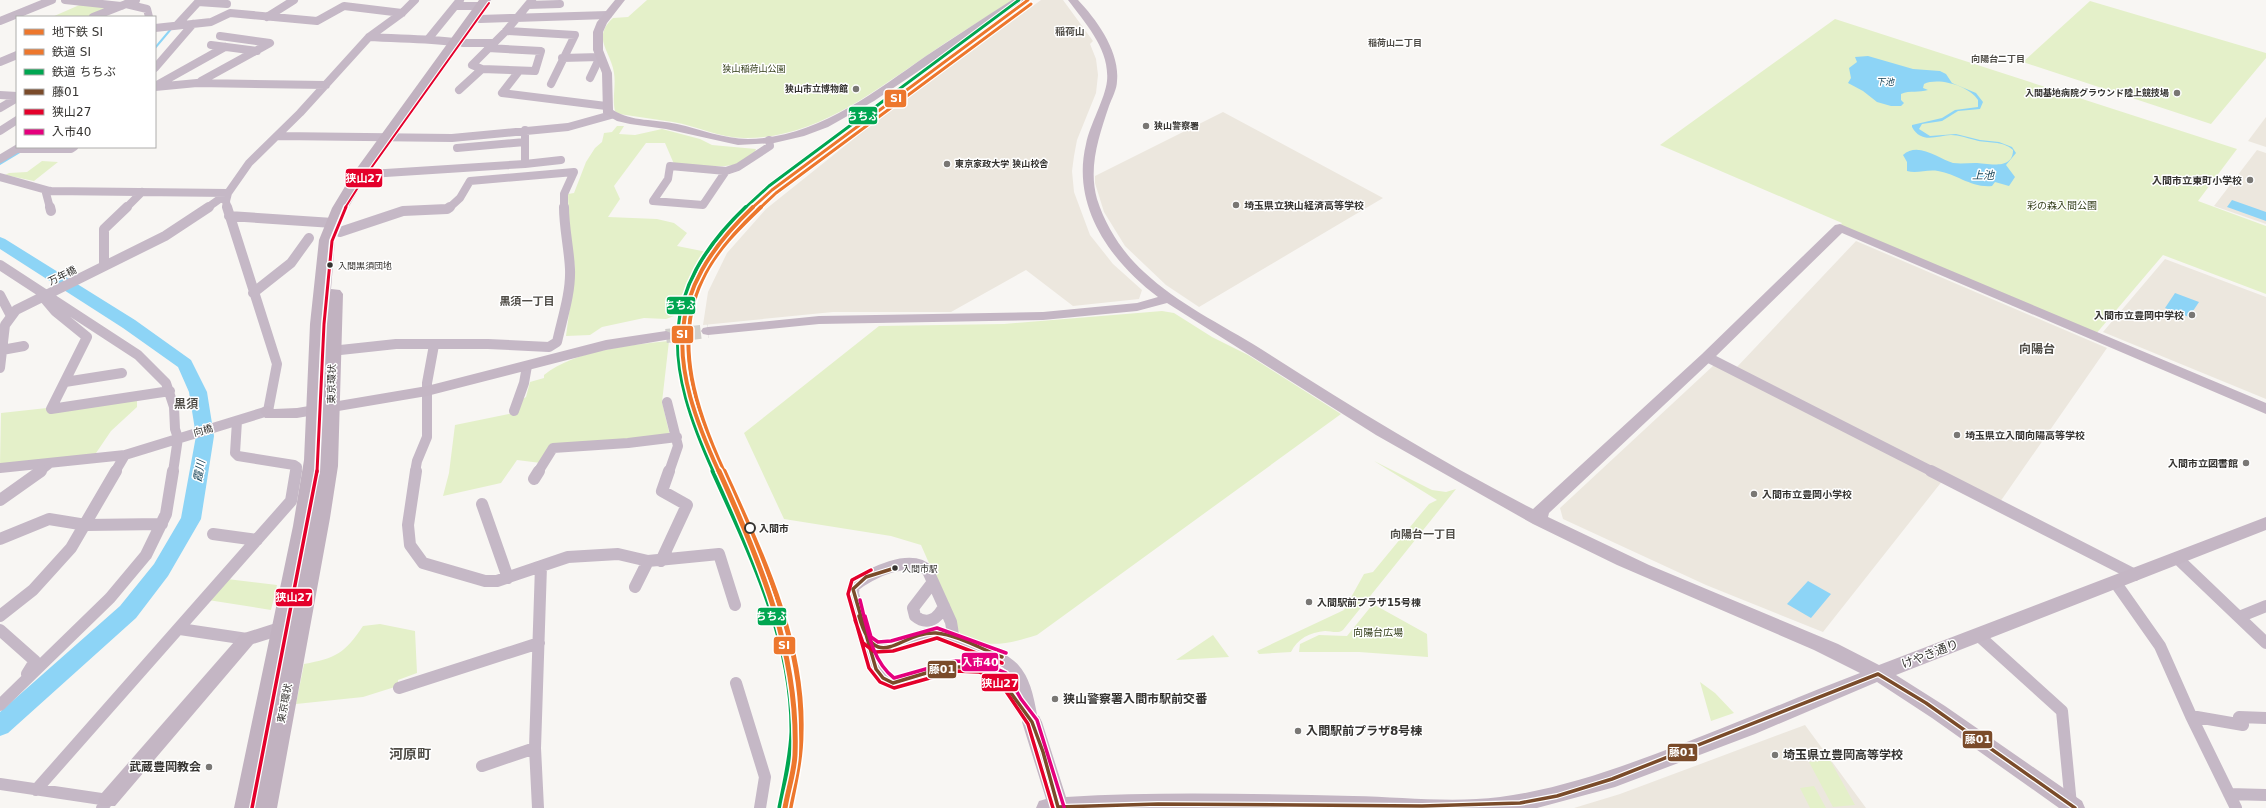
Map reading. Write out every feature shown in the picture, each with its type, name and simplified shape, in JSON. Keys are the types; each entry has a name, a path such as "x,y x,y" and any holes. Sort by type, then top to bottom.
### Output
{"highway":[{"name":"東京環状","path":"247,808 303,526 323,409 331,351 337,228 393,136 482,8 493,0"},
{"name":"東京環状","path":"264,808 320,518 329,450 323,409 318,343 324,258 358,179 393,136"}],"street":[{"path":"37,1 46,0"},
{"path":"0,21 52,0"},
{"path":"65,0 123,5 147,9 149,16"},
{"path":"96,16 136,0"},
{"path":"267,17 294,0"},
{"path":"349,7 358,0"},
{"name":"万年橋","path":"11,316 26,304 140,249 181,227 228,193 249,163 278,136 369,36 402,13 415,0"},
{"path":"450,0 516,19 608,15"},
{"path":"608,110 607,74 600,57 598,32 602,22 620,0"},
{"path":"519,71 502,93 608,110 719,139 749,142 769,140 814,127 850,111 894,85 934,56 1019,0"},
{"path":"1074,0 1088,17 1104,44 1112,70 1112,80 1087,155 1087,190 1101,225 1117,251 1144,279 1170,298 1399,442 1538,520 1640,568 1820,645 1878,674 1926,703 2073,807"},
{"path":"177,26 199,1 227,4"},
{"path":"429,38 458,2"},
{"path":"369,36 414,40 429,38 458,43 490,46 541,51 535,71 482,69 472,65 490,46 506,31 530,2 560,4"},
{"path":"156,28 211,22 230,13 318,21 340,7 402,13"},
{"path":"156,67 193,24"},
{"path":"506,31 575,35 562,58 551,84"},
{"path":"197,83 270,43 220,36"},
{"path":"211,45 257,51"},
{"path":"156,85 225,47"},
{"path":"0,62 16,55"},
{"path":"562,58 600,57"},
{"path":"590,78 600,57"},
{"path":"459,90 482,69"},
{"path":"156,86 197,83 326,85"},
{"path":"0,95 16,97"},
{"path":"0,108 16,98"},
{"path":"278,136 393,136 452,138 568,127 608,110"},
{"path":"0,131 16,121"},
{"path":"525,130 525,164"},
{"path":"726,171 703,205 653,201 668,179 670,166 726,171 738,167 770,146 769,140"},
{"path":"457,148 525,142"},
{"path":"0,159 18,148"},
{"path":"58,148 72,148"},
{"path":"370,174 525,164 561,160"},
{"path":"229,216 337,228 403,211 446,209 454,205 470,181 574,172 564,194 564,227 570,270 566,303 557,342 549,347 488,344 396,344 331,351"},
{"path":"0,185 4,178 50,191 228,193 226,201 229,216 277,364 268,411 270,414 275,416 427,391 606,345 666,336"},
{"path":"50,191 46,193 51,211"},
{"path":"104,266 104,229 142,192"},
{"path":"1538,520 1542,510 1707,358 1840,228 2266,409"},
{"path":"253,293 291,263 295,255 309,238"},
{"path":"0,265 44,296 138,355 153,368 170,391 180,437 170,496 162,524 146,555 119,588 0,705"},
{"path":"0,295 11,316 5,325 2,335 0,368"},
{"path":"44,296 48,304 87,338 51,409 170,391"},
{"path":"708,331 819,320 1043,316 1137,307 1170,298"},
{"path":"434,345 427,391 427,437 417,461 408,525 410,545 423,562 440,569 485,581 497,581 568,556 618,554 648,561 661,561 719,554 735,605"},
{"path":"2,350 24,346"},
{"path":"1707,358 2135,574"},
{"path":"514,411 517,398 525,383 527,366"},
{"path":"65,382 122,373"},
{"path":"661,561 687,505 662,491 678,446 677,437 667,402"},
{"name":"向橋","path":"0,468 124,455 268,411"},
{"path":"36,790 180,629 291,501 297,467 294,465 238,456 236,453 237,420"},
{"path":"534,479 553,448 628,443 677,437"},
{"path":"0,616 33,590 56,567 71,548 86,525 124,455"},
{"path":"0,500 34,477 50,463"},
{"path":"482,504 508,578"},
{"path":"0,539 49,519 86,525 162,524"},
{"name":"けやき通り","path":"1054,808 1137,803 1463,808 1521,805 1615,778 1748,728 1878,674 2266,523"},
{"path":"214,534 257,540"},
{"path":"2177,558 2266,643"},
{"path":"635,587 648,561"},
{"path":"954,640 951,622 926,568 912,563 864,578 856,583 852,593 874,666 883,678 893,683 954,666 966,666 992,670 1003,677 1017,702 1032,722"},
{"path":"538,808 535,748 541,566"},
{"path":"933,582 928,591 913,608 915,616 921,621 932,620 940,615 944,606"},
{"path":"2115,582 2160,646 2190,716 2236,808"},
{"path":"2239,617 2266,606"},
{"path":"180,629 247,638 282,628"},
{"path":"0,630 35,661 24,682"},
{"path":"867,640 877,647 892,646 937,633 1002,657 1016,667 1028,694 1032,722 1050,775 1054,808"},
{"path":"1978,635 2062,711 2073,807"},
{"path":"0,784 105,804 247,638"},
{"path":"399,688 539,643"},
{"path":"874,666 879,656 892,646"},
{"path":"736,683 765,777 760,808"},
{"path":"2190,716 2243,725 2239,717 2266,718"},
{"path":"482,766 535,748"},
{"path":"2229,794 2266,795"}],"shaded area":[{"name":"東京家政大学 狭山校舎","path":"1041,0 1063,0 1093,41 1090,44 1096,59 1098,75 1096,93 1077,140 1072,171 1074,192 1090,235 1113,264 1142,290 1139,299 1073,306 1026,270 951,312 833,312 703,325 708,292 727,253 766,209 861,133"},
{"name":"埼玉県立狭山経済高等学校","path":"1223,112 1383,198 1199,307 1166,285 1125,246 1104,212 1095,183 1095,176"},
{"path":"2266,117 2266,147 2248,141"},
{"name":"入間市立東町小学校","path":"2257,150 2266,153 2266,224 2214,206"},
{"name":"埼玉県立入間向陽高等学校","path":"1856,241 2107,348 2000,502 1736,368"},
{"name":"入間市立豊岡中学校","path":"2165,259 2266,297 2266,399 2103,332"},
{"name":"入間市立豊岡小学校","path":"1714,365 1943,480 1823,632 1706,585 1563,519 1560,508"},
{"name":"埼玉県立豊岡高等学校","path":"1805,725 1866,808 1574,808 1620,794"}],"green space":[{"name":"狭山稲荷山公園","path":"647,0 1013,0 950,40 887,83 843,110 797,130 772,136 737,138 682,124 619,114 615,111 614,73 604,45 603,32 613,18 628,17"},
{"name":"入間基地病院グラウンド陸上競技場","path":"2090,1 2266,53 2266,58 2211,124 2023,62"},
{"path":"84,3 114,7 91,16 54,16"},
{"name":"彩の森入間公園","path":"1835,19 2237,149 2198,201 2266,226 2266,294 2163,255 2095,335 1839,227 1842,223 1660,145"},
{"path":"617,126 624,126 619,134 635,135 662,129 700,139 712,145 756,149 751,157 743,162 732,165 707,166 674,164 665,143 646,143 614,186 620,199 608,217 657,219 674,223 687,233 677,246 707,252 681,296 674,316 666,319 644,318 602,327 590,335 566,336 575,269 569,226 568,194 574,193 586,162 595,148 602,142 604,133 612,132"},
{"path":"42,161 58,162 34,181 5,175 9,173 27,172"},
{"path":"1162,311 1174,313 1212,337 1248,355 1341,414 1037,635 1027,638 1008,643 991,644 962,638 921,545 891,536 784,519 744,433 879,326 1004,324"},
{"path":"669,341 662,402 670,436 552,447 541,463 517,460 501,483 443,496 449,473 455,425 519,412 521,400 526,397 530,382 544,378 544,375 571,360 604,350 638,344"},
{"path":"137,399 137,407 111,431 94,456 0,465 1,413 47,408 47,412"},
{"path":"1374,461 1432,490 1446,492 1456,489 1343,630 1337,632 1325,631 1309,635 1300,640 1291,652 1259,654 1257,651 1344,610 1364,574 1373,572 1429,504 1437,500"},
{"path":"227,579 277,585 271,610 208,600"},
{"name":"向陽台広場","path":"1373,604 1427,634 1428,657 1359,652 1299,652 1300,644 1319,635 1347,636"},
{"path":"380,624 415,631 417,673 398,680 398,686 363,697 296,704 304,664 332,657 350,643 363,626"},
{"path":"1213,635 1229,657 1176,660"},
{"path":"1700,682 1715,693 1734,713 1711,721"},
{"path":"1830,760 1855,805 1833,807 1809,762"},
{"path":"1814,786 1826,808 1810,808 1800,788"}],"water":[{"path":"1868,56 1913,69 1940,71 1946,74 1952,83 1976,93 1983,102 1980,109 1958,111 1942,121 1922,124 1919,129 1930,136 1956,134 1980,140 1999,142 2012,147 2016,153 2006,165 2015,177 2009,186 1995,182 1992,186 1977,185 1938,171 1907,171 1907,162 1903,155 1909,151 1922,150 1953,163 1998,164 2009,161 2012,157 2013,150 2000,143 1980,141 1951,135 1930,138 1920,136 1916,133 1912,125 1942,118 1955,110 1978,107 1978,100 1968,91 1953,84 1945,82 1930,82 1924,84 1923,88 1928,90 1901,94 1901,100 1904,103 1901,106 1891,106 1877,102 1863,91 1848,83 1851,78 1849,68 1857,62 1855,57"},
{"path":"2232,200 2266,212 2266,221 2227,207"},
{"path":"2175,293 2199,302 2189,317 2165,308"},
{"path":"1808,581 1831,594 1811,618 1787,604"}],"waterway":[{"path":"156,47 171,29"},
{"path":"0,164 20,152"},
{"name":"霞川","path":"0,242 129,324 185,364 198,392 205,436 191,519 161,570 128,612 0,726"}],"tunnel":[{"path":"666,336 708,331"}],"metro line":[{"name":"SI","path":"785,808 795,755 794,705 786,655 781,631 766,582 704,437 693,405 685,372 682,341 685,310 698,275 708,259 731,229 772,190 1028,0"}],"rail line":[{"name":"ちちぶ","path":"780,807 790,757 792,732 788,682 777,632 761,583 740,531 712,470 688,405 680,373 677,341 680,310 685,291 693,273 714,241 727,226 769,186 1019,0"},
{"name":"SI","path":"790,808 798,765 801,734 801,708 798,682 793,656 771,580 698,407 691,375 687,344 690,314 695,296 702,279 723,247 735,233 776,193 1031,4"}],"transit line":[{"name":"狭山27","path":"252,808 308,527 319,461 324,324 332,241 344,210 364,178 489,3"},
{"name":"藤01","path":"895,568 877,572 866,577 856,584 853,589 876,669 883,678 893,683 947,668 969,666 994,671 1003,680 1032,722 1043,752 1058,807"},
{"name":"狭山27","path":"871,570 852,580 848,594 869,668 880,682 894,688 955,671 979,672 990,675 999,681 1013,704 1028,724 1045,776 1053,808"},
{"name":"入市40","path":"860,600 871,643 881,664 894,678 954,661 981,662 994,666 1006,673 1021,699 1037,720 1064,807"},
{"name":"藤01","path":"859,616 863,631 867,639 873,645 889,647 926,634 940,633 1002,657"},
{"name":"入市40","path":"865,616 871,637 878,642 891,641 937,628 1006,653"},
{"name":"狭山27","path":"855,620 863,643 875,652 893,651 937,638 1002,663"},
{"name":"藤01","path":"1878,674 1926,703 2075,808"},
{"name":"藤01","path":"1058,807 1091,805 1225,803 1471,806 1520,803 1539,800 1575,791 1612,779 1878,674"}],"place":[{"name":"狭山市立博物館","path":"856,89"},
{"name":"入間基地病院グラウンド陸上競技場","path":"2177,93"},
{"name":"狭山警察署","path":"1146,126"},
{"name":"東京家政大学 狭山校舎","path":"947,164"},
{"name":"入間市立東町小学校","path":"2250,180"},
{"name":"埼玉県立狭山経済高等学校","path":"1236,205"},
{"name":"入間黒須団地","path":"330,265"},
{"name":"入間市立豊岡中学校","path":"2192,315"},
{"name":"埼玉県立入間向陽高等学校","path":"1957,435"},
{"name":"入間市立図書館","path":"2246,463"},
{"name":"入間市立豊岡小学校","path":"1754,494"},
{"name":"入間市","path":"750,528"},
{"name":"入間市駅","path":"895,568"},
{"name":"入間駅前プラザ15号棟","path":"1309,602"},
{"name":"狭山警察署入間市駅前交番","path":"1055,699"},
{"name":"入間駅前プラザ8号棟","path":"1298,731"},
{"name":"埼玉県立豊岡高等学校","path":"1775,755"},
{"name":"武蔵豊岡教会","path":"209,767"}],"district":[{"name":"稲荷山","path":"1070,31"},
{"name":"稲荷山二丁目","path":"1395,43"},
{"name":"向陽台二丁目","path":"1998,59"},
{"name":"黒須一丁目","path":"527,301"},
{"name":"向陽台","path":"2037,349"},
{"name":"黒須","path":"186,404"},
{"name":"向陽台一丁目","path":"1423,534"},
{"name":"河原町","path":"410,754"}],"water label":[{"name":"下池","path":"1885,82"},
{"name":"上池","path":"1983,175"}]}
